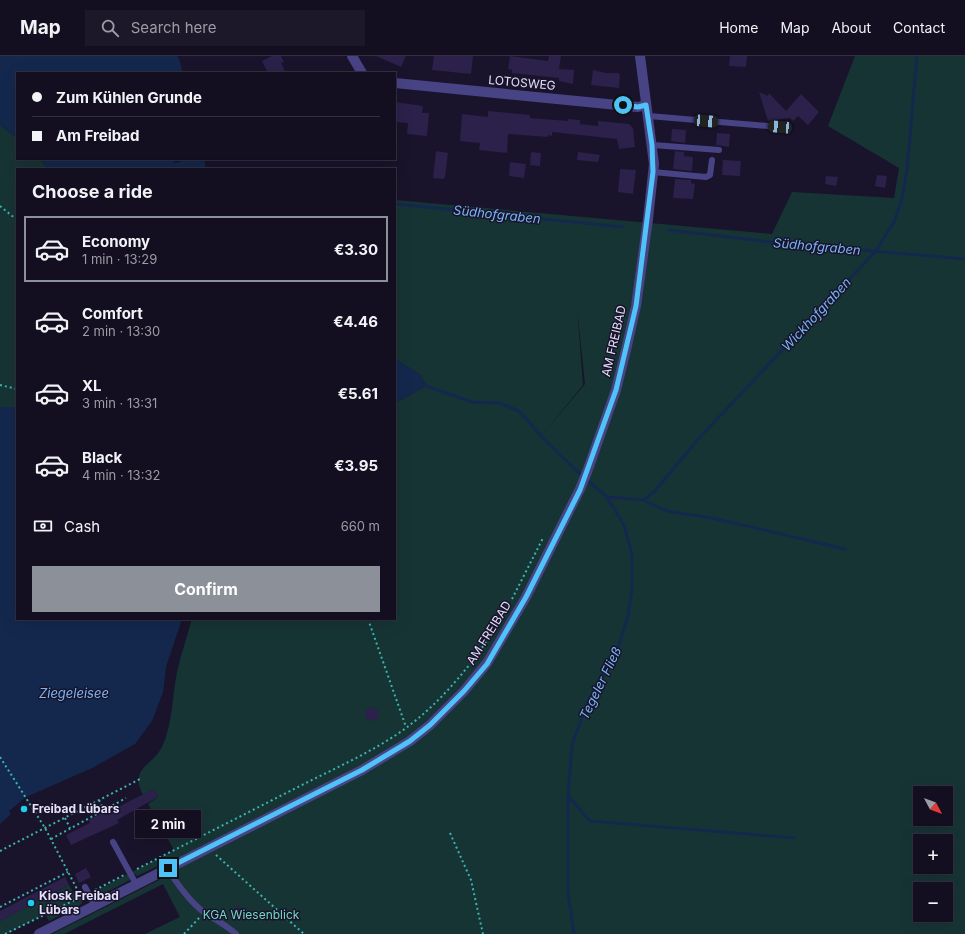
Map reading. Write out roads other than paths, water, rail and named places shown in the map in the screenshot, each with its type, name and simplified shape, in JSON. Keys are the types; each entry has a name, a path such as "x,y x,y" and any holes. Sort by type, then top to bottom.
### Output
{"street":[{"path":"352,56 361,72"},
{"name":"AM FREIBAD","path":"39,934 362,770 410,741 430,725 464,691 487,664 526,597 580,490 616,390 636,306 654,168 649,116 646,105 640,56"},
{"name":"LOTOSWEG","path":"396,83 638,107 646,105"}],"lane":[{"path":"649,116 780,127"},
{"path":"652,145 719,150"},
{"path":"654,168 706,177 710,175 712,160"},
{"path":"113,842 136,884"},
{"path":"168,868 174,880 204,912 222,922 236,934"},
{"path":"86,887 95,906"}],"water":[{"path":"0,56 177,56 179,59 183,72 16,72 16,137 0,125"},
{"path":"41,160 172,160 176,163 184,160 204,160 206,168 47,168"},
{"path":"396,360 421,375 426,386 396,402"},
{"name":"Ziegeleisee","path":"0,407 16,407 16,620 182,620 166,667 163,692 152,721 135,744 92,768 26,797 9,811 11,814 0,824"}],"waterway":[{"name":"Wickhofgraben","path":"607,497 643,500 654,492 700,437 875,252 894,222 902,199 907,170 917,56"},
{"name":"Südhofgraben","path":"396,204 623,227"},
{"name":"Südhofgraben","path":"669,230 770,242 965,259"},
{"name":"Tegeler Fließ","path":"423,385 472,402 499,403 519,411 544,439 607,497 624,525 632,554 632,589 628,616 618,648 588,701 572,745 568,796 568,894 574,934"},
{"path":"643,500 667,511 717,519 845,549"},
{"path":"568,796 590,821 794,838"}],"place":[{"name":"Freibad Lübars","path":"24,809"},
{"name":"Kiosk Freibad Lübars","path":"31,903"}],"park label":[{"name":"KGA Wiesenblick","path":"251,915"}]}
